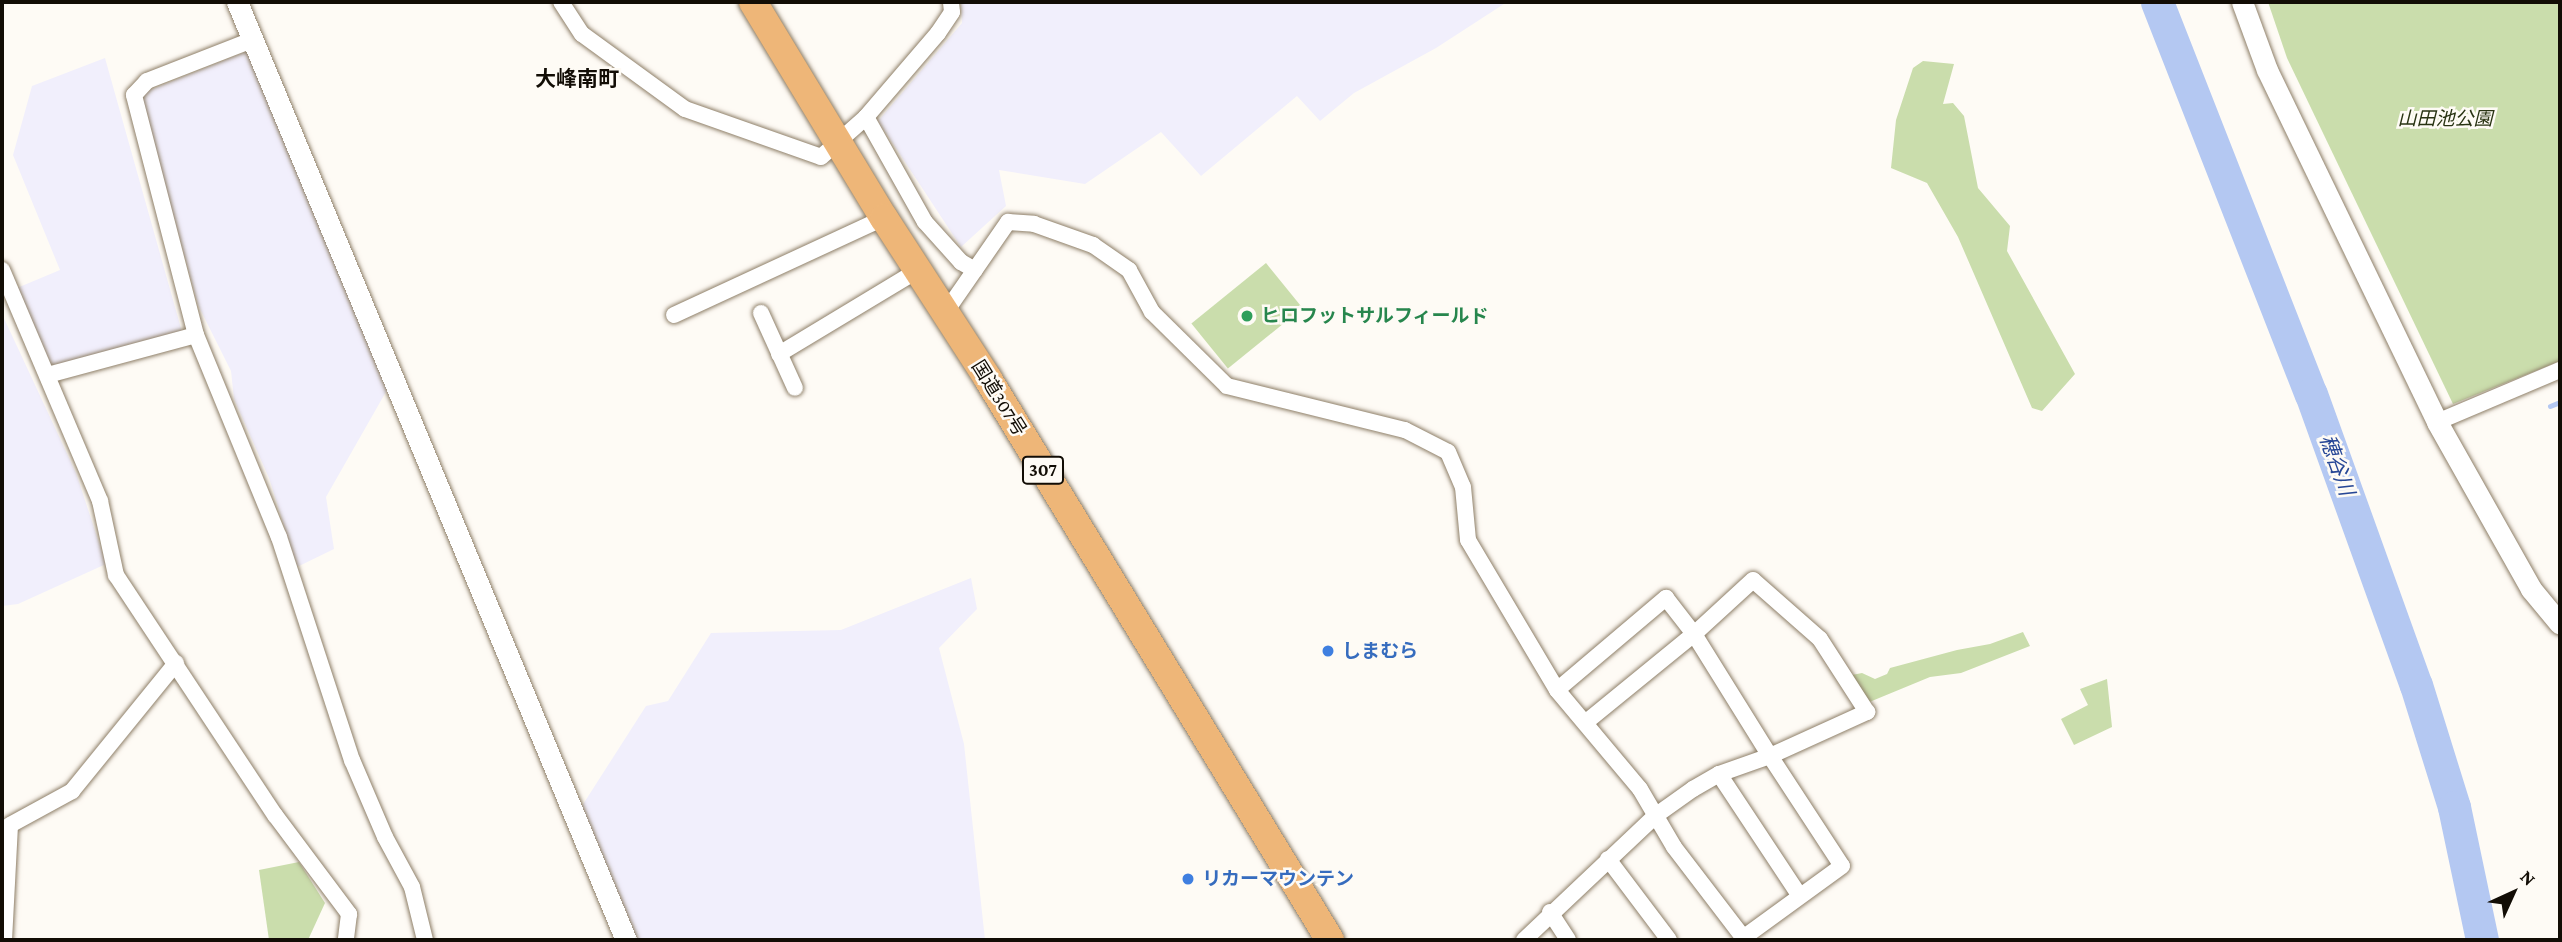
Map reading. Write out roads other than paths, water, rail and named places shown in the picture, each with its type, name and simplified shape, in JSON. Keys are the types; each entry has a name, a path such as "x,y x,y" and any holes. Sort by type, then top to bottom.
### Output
{"highway":[{"name":"国道307号","path":"752,2 1330,940"}],"street":[{"path":"237,2 626,940"},
{"path":"561,2 582,34 685,109 821,157 866,117 938,33 952,12 951,2"},
{"path":"2242,2 2267,70 2437,422 2531,589 2560,625"},
{"path":"252,40 147,80 134,95 196,335 279,537 352,760 385,837 412,887 425,940"},
{"path":"866,117 925,222 961,262 975,270"},
{"path":"674,316 884,218"},
{"path":"945,313 1008,222 1034,224 1093,245 1129,270 1152,312 1227,386 1405,429 1448,452 1463,487 1468,540 1557,690 1640,789 1674,847 1744,939 1799,895 1842,866 1694,634 1666,598 1557,690"},
{"path":"2,270 100,500 116,575 275,815 349,914 346,940"},
{"path":"779,354 918,270"},
{"path":"761,313 795,388"},
{"path":"48,375 196,335"},
{"path":"2437,422 2560,370"},
{"path":"1524,940 1550,912 1655,816 1719,774 1770,756 1867,712 1820,639 1753,580 1694,634 1586,722"},
{"path":"4,940 10,825 72,791 176,663"},
{"path":"1719,774 1799,895"},
{"path":"1608,859 1668,940"},
{"path":"1550,912 1568,940"}],"waterway":[{"name":"穂谷川","path":"2157,2 2311,394 2416,685 2454,807 2482,940"},
{"path":"2550,406 2560,402"}],"place":[{"name":"ヒロフットサルフィールド","path":"1247,316"},
{"name":"しまむら","path":"1328,651"},
{"name":"リカーマウンテン","path":"1188,879"}],"district":[{"name":"大峰南町","path":"577,79"}],"park label":[{"name":"山田池公園","path":"2445,119"}]}
